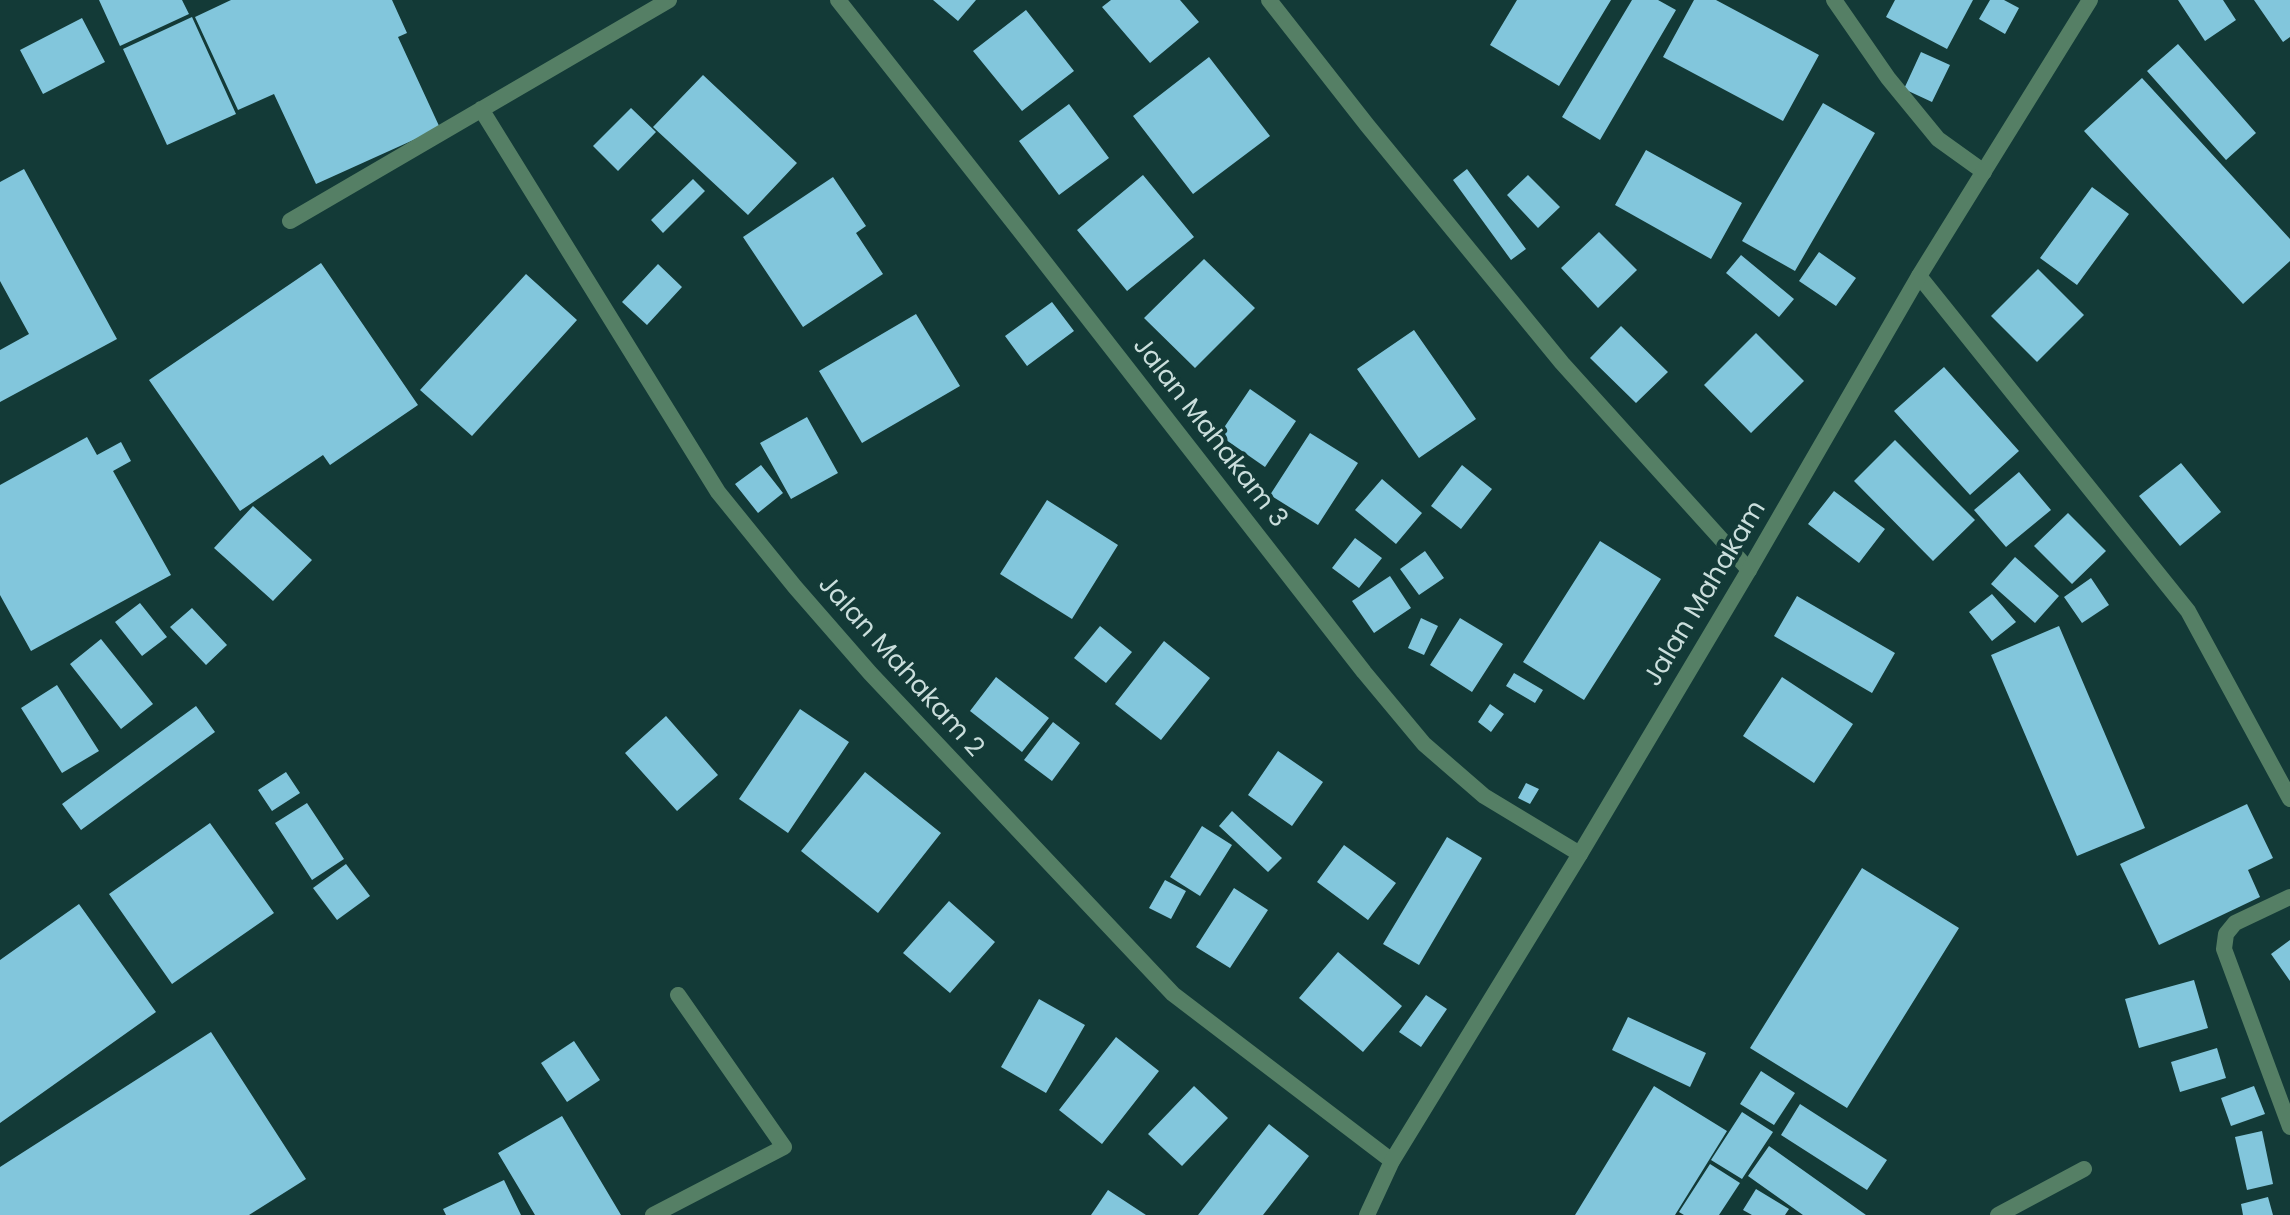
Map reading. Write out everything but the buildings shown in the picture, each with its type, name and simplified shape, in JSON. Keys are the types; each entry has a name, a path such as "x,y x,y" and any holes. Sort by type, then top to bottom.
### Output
{"street":[{"path":"290,221 669,0"},
{"name":"Jalan Mahakam 3","path":"838,0 1364,672 1424,744 1484,796 1580,854"},
{"path":"1269,0 1562,363 1749,570"},
{"path":"1834,0 1888,78 1938,139 1984,172"},
{"name":"Jalan Mahakam","path":"1369,1214 1392,1161 1580,854 1919,276 2090,0"},
{"name":"Jalan Mahakam 2","path":"481,109 718,492 795,587 870,673 1173,994 1392,1161"},
{"path":"1919,276 2188,611 2290,799"},
{"path":"2290,897 2235,923 2226,934 2224,949 2290,1127"},
{"path":"653,1215 784,1147 678,995"},
{"path":"1998,1215 2084,1169"}]}
